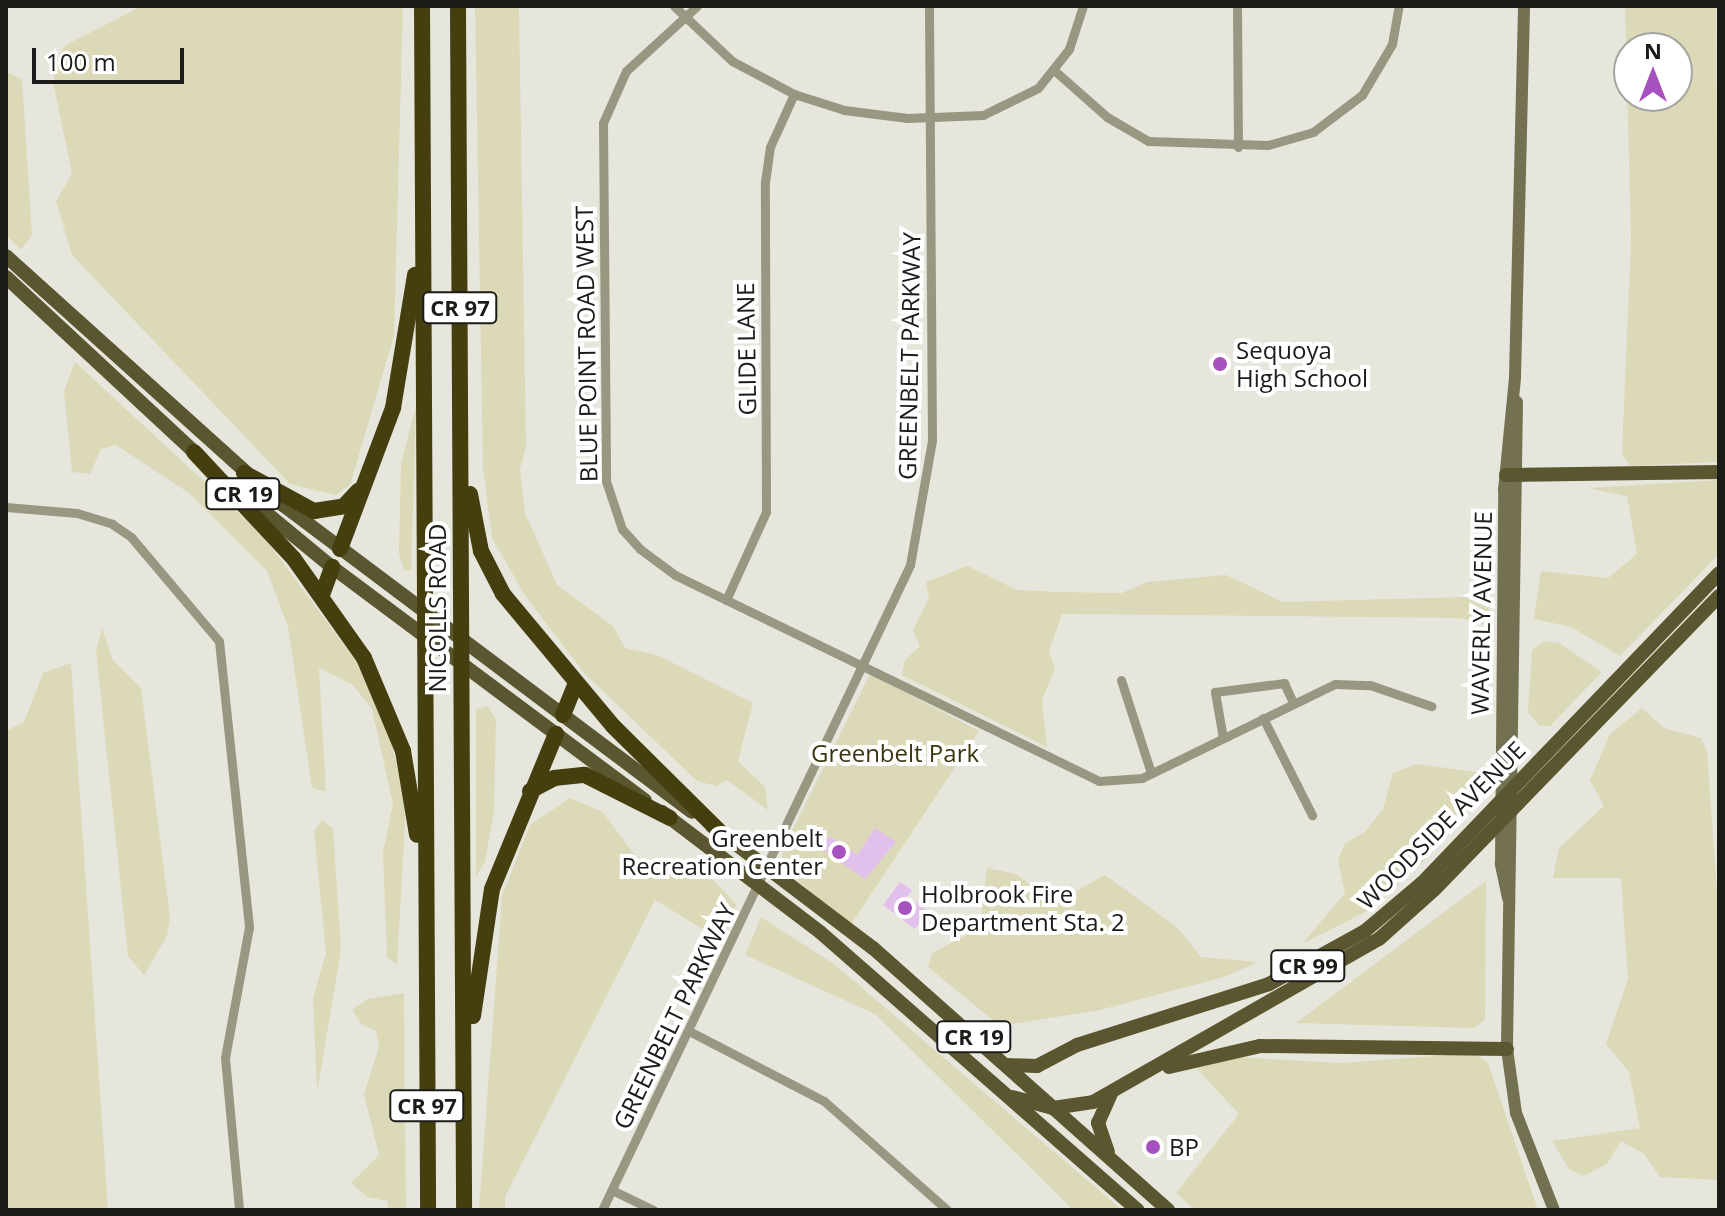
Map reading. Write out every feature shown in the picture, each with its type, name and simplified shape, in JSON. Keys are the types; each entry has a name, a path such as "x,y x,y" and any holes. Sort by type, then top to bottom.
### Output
{"highway":[{"name":"NICOLLS ROAD","path":"422,6 428,1210"},
{"name":"NICOLLS ROAD","path":"458,6 464,1210"},
{"path":"340,549 367,481 403,359 423,174"},
{"path":"460,381 470,505 486,565 576,683 721,833"},
{"path":"194,452 322,595 370,667 398,732 412,791 427,924"},
{"path":"244,473 314,511 344,506 367,481"},
{"path":"322,595 332,567"},
{"path":"563,715 576,683"},
{"path":"464,1161 485,918 529,792 556,734"},
{"path":"529,792 554,778 585,775 670,818"}],"main road":[{"name":"WAVERLY AVENUE","path":"1524,6 1512,475 1515,863 1508,898 1507,1049 1516,1113 1554,1210"},
{"name":"CR 19","path":"6,256 244,473 340,549 873,948 1168,1210"},
{"name":"CR 19","path":"6,277 194,452 332,567 759,885 1137,1210"},
{"path":"1512,475 1719,472"},
{"path":"332,567 340,549"},
{"name":"WOODSIDE AVENUE","path":"1053,1108 1081,1106 1112,1093 1359,952 1409,915 1548,772 1719,573"},
{"name":"WOODSIDE AVENUE","path":"1636,670 1719,596"},
{"name":"WOODSIDE AVENUE","path":"1003,1063 1037,1066 1089,1041 1302,969 1394,908 1547,751 1620,688"},
{"path":"556,734 563,715"},
{"path":"1135,1079 1205,1055 1260,1046 1507,1049"},
{"path":"1112,1093 1098,1131 1112,1159"},
{"name":"CR 99","path":"1004,1094 1053,1108"}],"street":[{"path":"674,6 732,61 794,94 863,114 929,118 1004,109 1055,71 1083,6"},
{"name":"BLUE POINT ROAD WEST","path":"697,6 626,71 603,123 606,481 622,529 640,549 657,565 1087,777 1121,783 1151,773 1293,702 1353,682 1431,706"},
{"name":"GREENBELT PARKWAY","path":"602,1210 866,666 910,565 929,478 929,6"},
{"path":"1237,6 1238,147"},
{"path":"1055,71 1107,117 1148,141 1238,147 1313,132 1362,95 1392,44 1399,6"},
{"name":"GLIDE LANE","path":"726,600 766,512 765,182 770,147 794,94"},
{"path":"7,510 74,512 112,524 131,537 219,641 249,927 225,1058 239,1210"},
{"path":"1121,680 1151,773"},
{"path":"1223,738 1215,692 1284,683 1293,702"},
{"path":"1263,718 1312,815"},
{"path":"689,1031 824,1101 947,1210"},
{"path":"612,1190 653,1210"}],"green space":[{"path":"142,6 403,6 394,336 350,485 336,495 290,484 72,255 56,201 72,174 54,86 55,60 66,45"},
{"path":"475,6 519,6 526,447 520,469 525,513 557,585 613,626 625,648 657,655 753,703 738,761 765,787 768,810 727,780 716,786 697,781 584,673 524,594 492,538 483,468"},
{"path":"1625,6 1716,6 1719,462 1630,466 1622,453 1631,240 1628,112 1693,112 1693,32 1626,32"},
{"path":"6,72 22,79 32,235 21,250 6,235"},
{"path":"75,362 263,536 364,672 392,745 406,805 397,965 387,957 383,852 393,804 372,709 353,685 319,668 326,792 312,788 288,627 267,571 189,493 116,445 101,449 90,474 72,472 64,391"},
{"path":"416,406 411,570 404,571 399,553 401,464"},
{"path":"1719,480 1719,554 1620,656 1571,627 1534,619 1541,571 1608,578 1637,554 1627,496 1587,488"},
{"path":"968,566 1017,590 1122,593 1147,582 1226,575 1283,602 1464,597 1489,609 1490,625 1459,618 1062,614 1049,651 1055,669 1042,700 1047,747 902,675 905,660 920,646 913,630 929,598 926,582"},
{"path":"102,628 112,659 141,688 170,917 167,936 144,975 128,956 96,651"},
{"path":"1544,641 1559,643 1602,672 1550,726 1539,726 1528,712 1532,650"},
{"path":"71,663 108,1210 6,1210 6,731 24,722 43,673"},
{"name":"Greenbelt Park","path":"870,674 979,731 850,926 781,866 783,849"},
{"path":"488,706 496,720 494,811 485,862 476,876 476,709"},
{"path":"1642,708 1664,728 1701,738 1707,751 1719,919 1719,1180 1660,1177 1644,1154 1621,1141 1607,1164 1583,1176 1569,1169 1552,1141 1640,1128 1629,1072 1606,1044 1628,979 1621,878 1553,878 1559,848 1604,806 1590,780 1610,734"},
{"path":"1417,764 1483,773 1478,793 1427,858 1371,909 1302,944 1345,893 1338,860 1345,843 1365,832 1383,809 1393,773"},
{"path":"570,798 603,812 636,857 711,878 736,904 724,942 655,900 505,1197 505,1210 479,1210 502,896 530,825"},
{"path":"322,820 333,828 341,950 317,1092 313,998 326,953 314,831"},
{"path":"987,868 1016,874 1054,903 1105,875 1178,928 1201,957 1258,962 1224,977 1100,1010 1000,1026 928,967 932,953 980,928"},
{"path":"1486,881 1485,1020 1474,1028 1296,1023"},
{"path":"761,917 834,964 1122,1210 1073,1210 875,1014 745,955"},
{"path":"404,993 406,1210 388,1210 387,1201 367,1197 351,1183 379,1155 364,1094 379,1047 376,1031 361,1024 352,1010 367,999"},
{"path":"1474,1053 1488,1063 1538,1210 1195,1210 1176,1193 1239,1114 1197,1069 1235,1057 1341,1063"}],"building":[{"name":"Greenbelt Recreation Center","path":"875,828 896,842 865,879 821,849 830,836 857,855"},
{"name":"Holbrook Fire Department Sta. 2","path":"900,882 912,890 907,897 928,911 915,929 883,905"}],"place":[{"name":"Sequoya High School","path":"1220,364"},
{"name":"Greenbelt Recreation Center","path":"839,852"},
{"name":"Holbrook Fire Department Sta. 2","path":"905,908"},
{"name":"BP","path":"1153,1147"}]}
